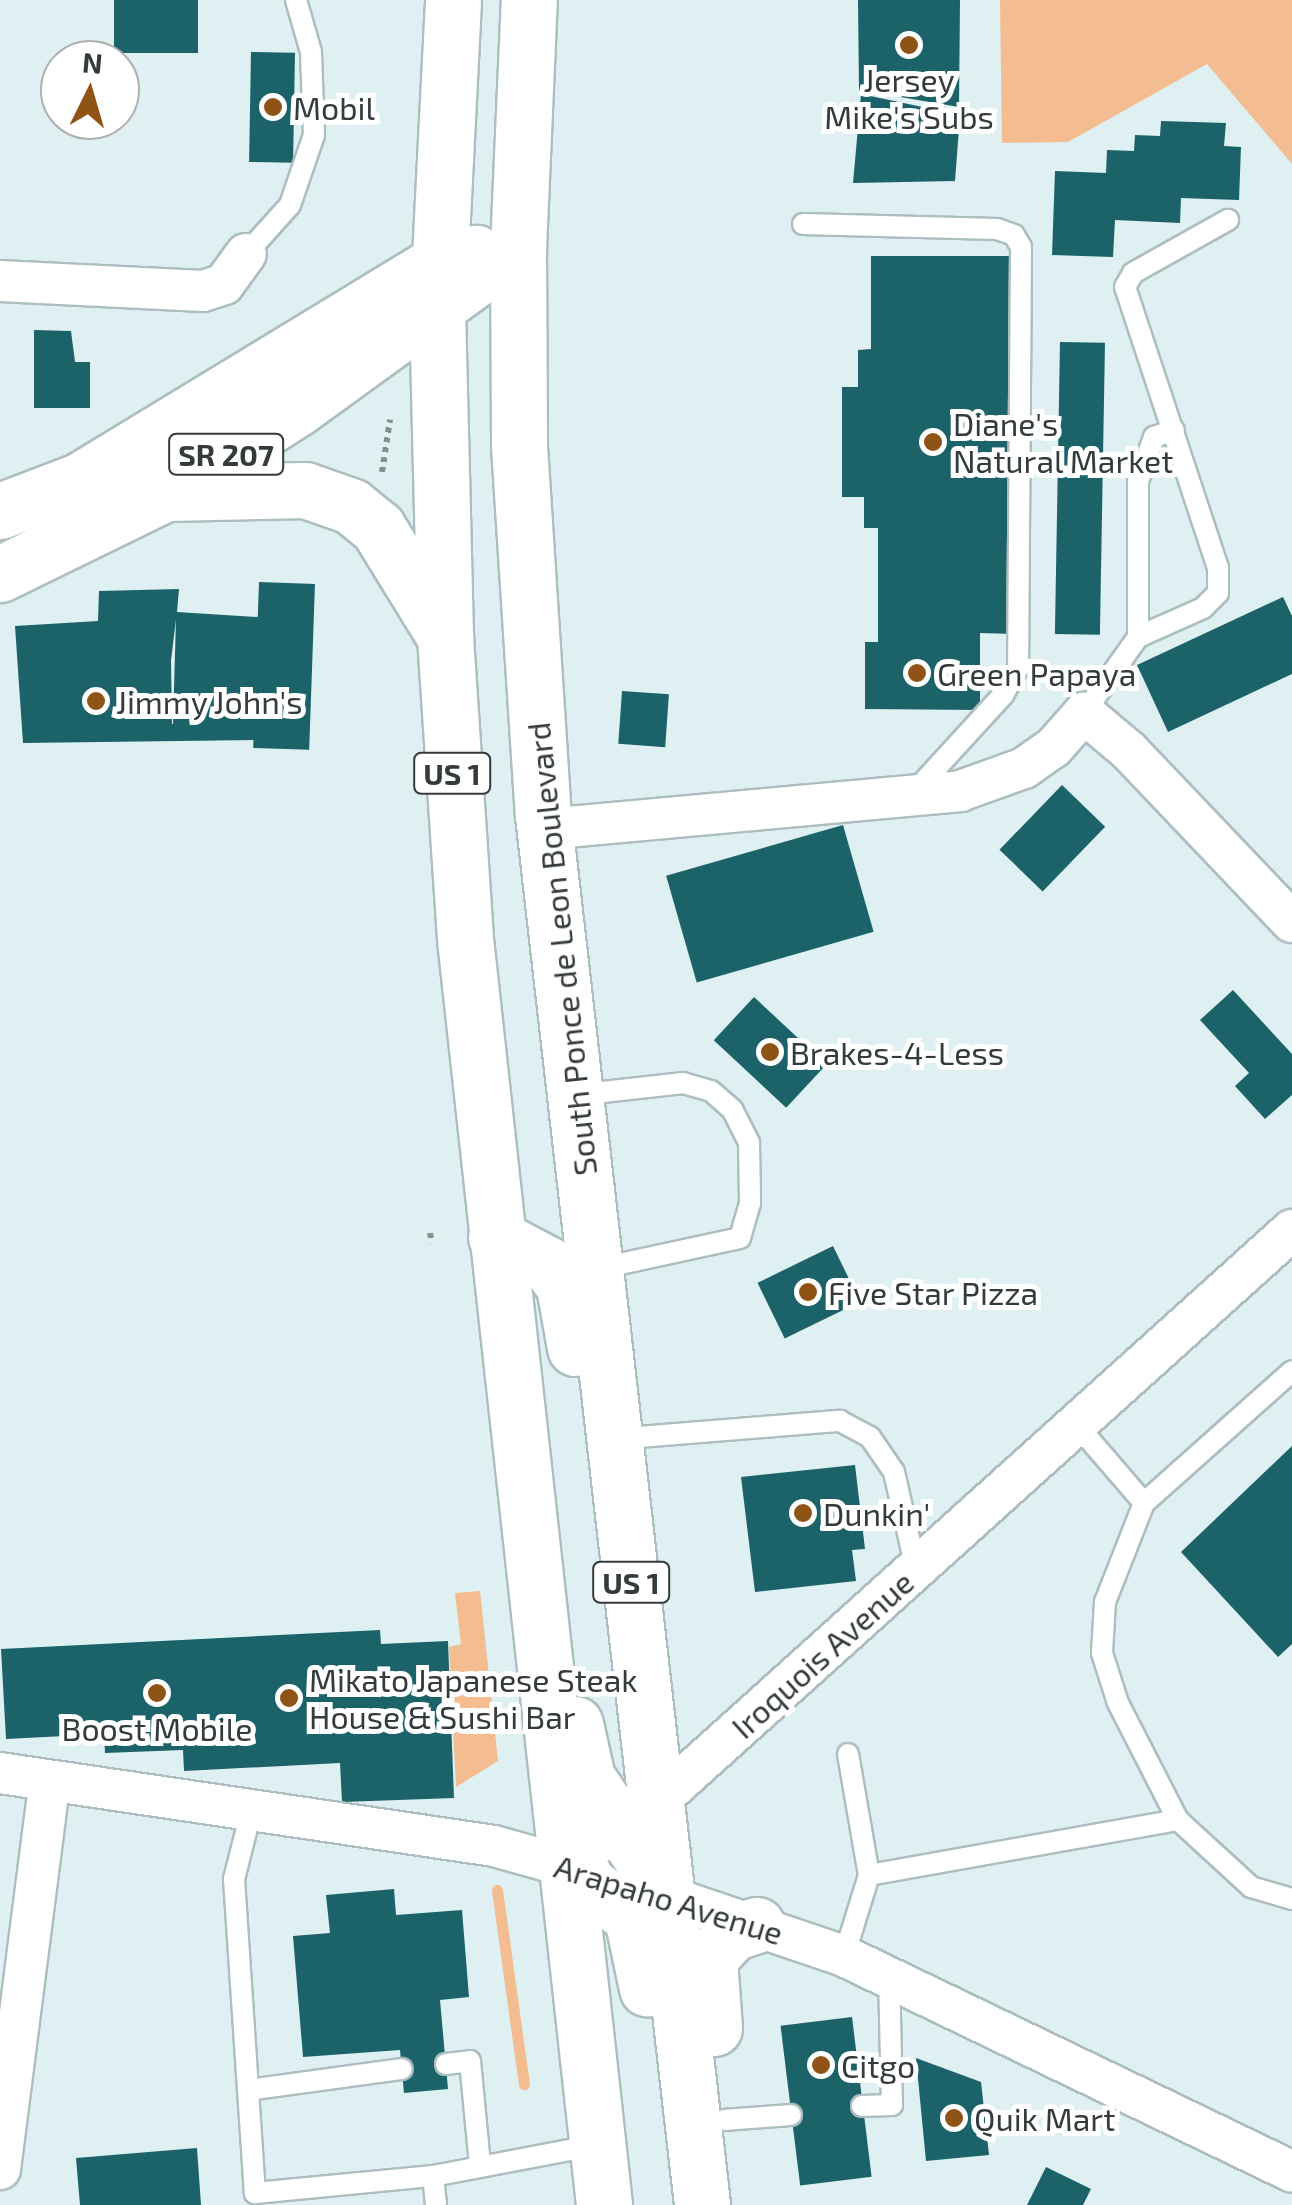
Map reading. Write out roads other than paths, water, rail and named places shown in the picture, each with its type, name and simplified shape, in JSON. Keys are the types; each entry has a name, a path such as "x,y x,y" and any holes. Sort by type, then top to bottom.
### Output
{"main road":[{"name":"US 1","path":"453,0 438,285 445,637 464,939 604,2205"},
{"name":"South Ponce de Leon Boulevard","path":"528,0 518,248 519,446 545,829 636,1633 638,1815 666,1895"},
{"name":"SR 207","path":"0,511 79,480 438,285 518,248"},
{"name":"SR 207","path":"0,574 165,494 438,285"},
{"path":"165,494 305,490 350,506 378,528 445,637"},
{"path":"496,1236 548,1265 564,1286 588,1468 636,1633"},
{"path":"504,1305 536,1377 577,1742 587,1778 638,1815"},
{"path":"565,1866 632,1917 643,1954 672,2205"},
{"name":"US 1","path":"666,1895 702,2205"},
{"path":"734,2205 709,1958 732,1933 758,1925"}],"street":[{"path":"0,281 203,291 224,284 246,254"},
{"path":"545,829 960,791 1024,768 1053,748 1084,713 1129,751 1292,922"},
{"name":"Iroquois Avenue","path":"565,1866 638,1815 1292,1230"},
{"path":"496,1236 594,1252"},
{"name":"Arapaho Avenue","path":"0,1772 494,1846 666,1895 844,1956 1292,2172"},
{"path":"0,2169 50,1780"}],"lane":[{"path":"246,254 290,205 314,135 311,52 296,0"},
{"path":"1084,713 1138,638 1203,608 1218,594 1218,568 1124,287 1132,273 1228,220"},
{"path":"804,224 856,230 997,230 1014,235 1021,246 1018,668 1003,695 910,796"},
{"path":"1138,638 1138,481 1154,437 1174,430"},
{"path":"575,1096 683,1082 711,1091 732,1109 749,1143 750,1203 740,1238 594,1252"},
{"path":"1292,1371 1144,1504 1105,1602 1102,1653 1118,1703 1178,1820 1251,1887 1292,1898"},
{"path":"614,1440 840,1420 870,1437 894,1472 916,1569"},
{"path":"1076,1424 1144,1504"},
{"path":"844,1956 869,1875 848,1754"},
{"path":"250,1812 234,1879 256,2199 434,2176 596,2144"},
{"path":"869,1875 1178,1820"},
{"path":"862,2106 892,2104 889,1977"},
{"path":"446,2064 470,2061 480,2166"},
{"path":"248,2090 402,2069"},
{"path":"724,2120 791,2116"},
{"path":"434,2176 436,2205"}],"waterway":[{"path":"497,1890 524,2084"}],"place":[{"name":"Jersey Mike's Subs","path":"909,45"},
{"name":"Mobil","path":"273,107"},
{"name":"Diane's Natural Market","path":"933,442"},
{"name":"Green Papaya","path":"917,673"},
{"name":"Jimmy John's","path":"96,701"},
{"name":"Brakes-4-Less","path":"770,1052"},
{"name":"Five Star Pizza","path":"808,1292"},
{"name":"Dunkin'","path":"803,1513"},
{"name":"Boost Mobile","path":"157,1693"},
{"name":"Mikato Japanese Steak House & Sushi Bar","path":"289,1698"},
{"name":"Citgo","path":"821,2065"},
{"name":"Quik Mart","path":"954,2118"}]}
